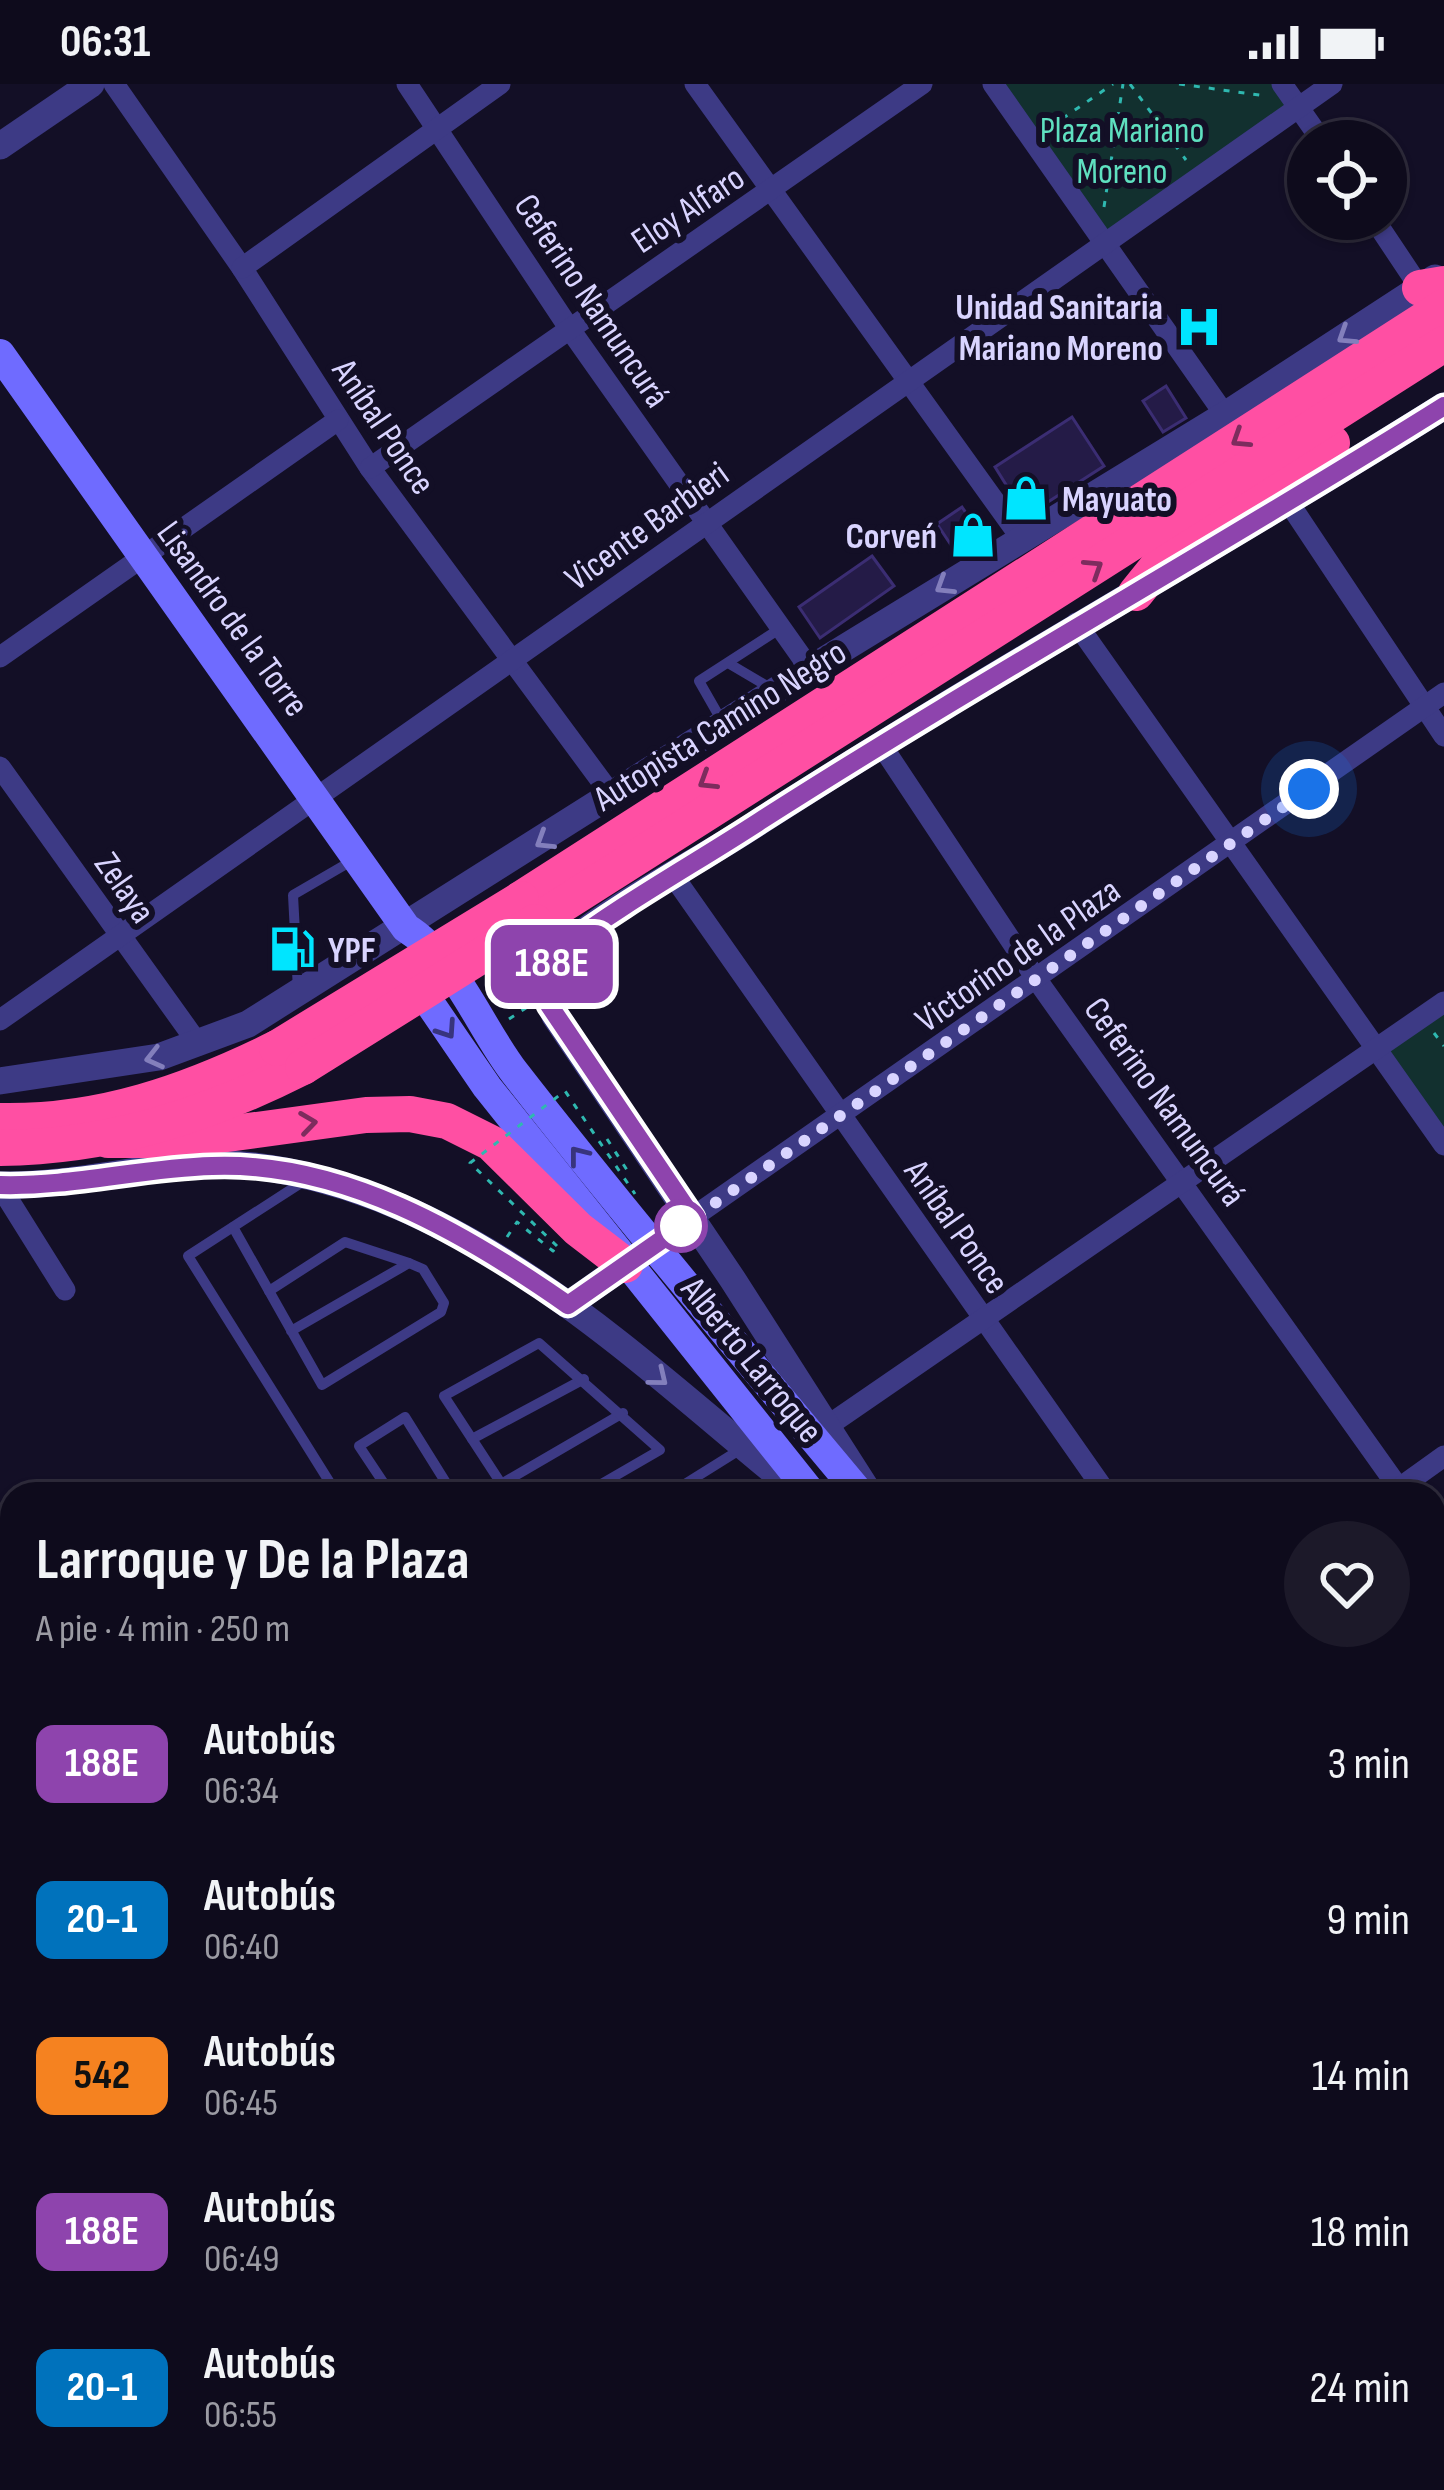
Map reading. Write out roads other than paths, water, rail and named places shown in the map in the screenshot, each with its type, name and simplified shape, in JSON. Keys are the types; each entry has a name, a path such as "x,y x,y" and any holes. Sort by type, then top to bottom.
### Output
{"highway":[{"name":"Autopista Camino Negro","path":"528,910 1438,288"},
{"name":"Autopista Camino Negro","path":"0,1148 108,1140 190,1117 1444,347"},
{"path":"1136,593 1157,567 1382,408 1444,347"},
{"name":"Autopista Camino Negro","path":"0,1121 83,1117 154,1101 290,1058"},
{"path":"108,1140 183,1140 366,1115 447,1120 491,1143 578,1229 638,1256"}],"main road":[{"name":"Lisandro de la Torre","path":"0,354 406,928"},
{"name":"Alberto Larroque","path":"786,1482 759,1422 638,1256 428,941 406,928 400,959 422,993 638,1256 853,1482"}],"street":[{"name":"Aníbal Ponce","path":"114,84 242,268 370,468 613,797"},
{"name":"Ceferino Namuncurá","path":"407,84 569,328 810,669"},
{"path":"242,268 500,84"},
{"path":"695,84 1021,538"},
{"name":"Eloy Alfaro","path":"370,468 922,84"},
{"path":"993,84 1225,416"},
{"name":"Vicente Barbieri","path":"0,1020 122,939 908,381 1096,235 1197,174 1292,97 1332,84"},
{"path":"0,146 84,86"},
{"path":"0,1081 128,1064 199,1045 298,994 775,690 1438,288 1393,240"},
{"path":"858,1482 829,1425 555,1016 545,996 549,970 575,939 880,743 1444,406"},
{"path":"0,657 338,420"},
{"path":"1288,503 1444,736"},
{"path":"1076,623 1444,1145"},
{"name":"Victorino de la Plaza","path":"638,1256 1444,693"},
{"name":"Ceferino Namuncurá","path":"880,743 1037,980 1185,1182 1390,1482"},
{"name":"Zelaya","path":"0,767 199,1045"},
{"name":"Aníbal Ponce","path":"674,877 1099,1482"},
{"path":"829,1425 1444,1002"},
{"path":"65,1290 0,1186 232,1165 308,1178 410,1210 495,1254 568,1305 780,1482"},
{"path":"568,1305 638,1256"},
{"path":"1410,1482 1444,1456"}],"lane":[{"path":"723,723 700,681 782,628"},
{"path":"728,663 775,690"},
{"path":"298,994 293,895 358,857"},
{"path":"308,1178 188,1256 330,1482"},
{"path":"233,1227 268,1291 322,1385 441,1312 443,1303 423,1269 345,1242 268,1291"},
{"path":"291,1331 409,1262"},
{"path":"500,1482 444,1396 538,1343 660,1450 605,1482"},
{"path":"472,1439 584,1379"},
{"path":"515,1482 623,1413"},
{"path":"383,1482 359,1446 405,1418 445,1482"},
{"path":"689,1482 744,1448"}],"place":[{"name":"Unidad Sanitaria Mariano Moreno","path":"1199,327"},
{"name":"Mayuato","path":"1026,498"},
{"name":"Corveń","path":"973,535"},
{"name":"YPF","path":"292,949"}],"park label":[{"name":"Plaza Mariano Moreno","path":"1122,150"}]}
